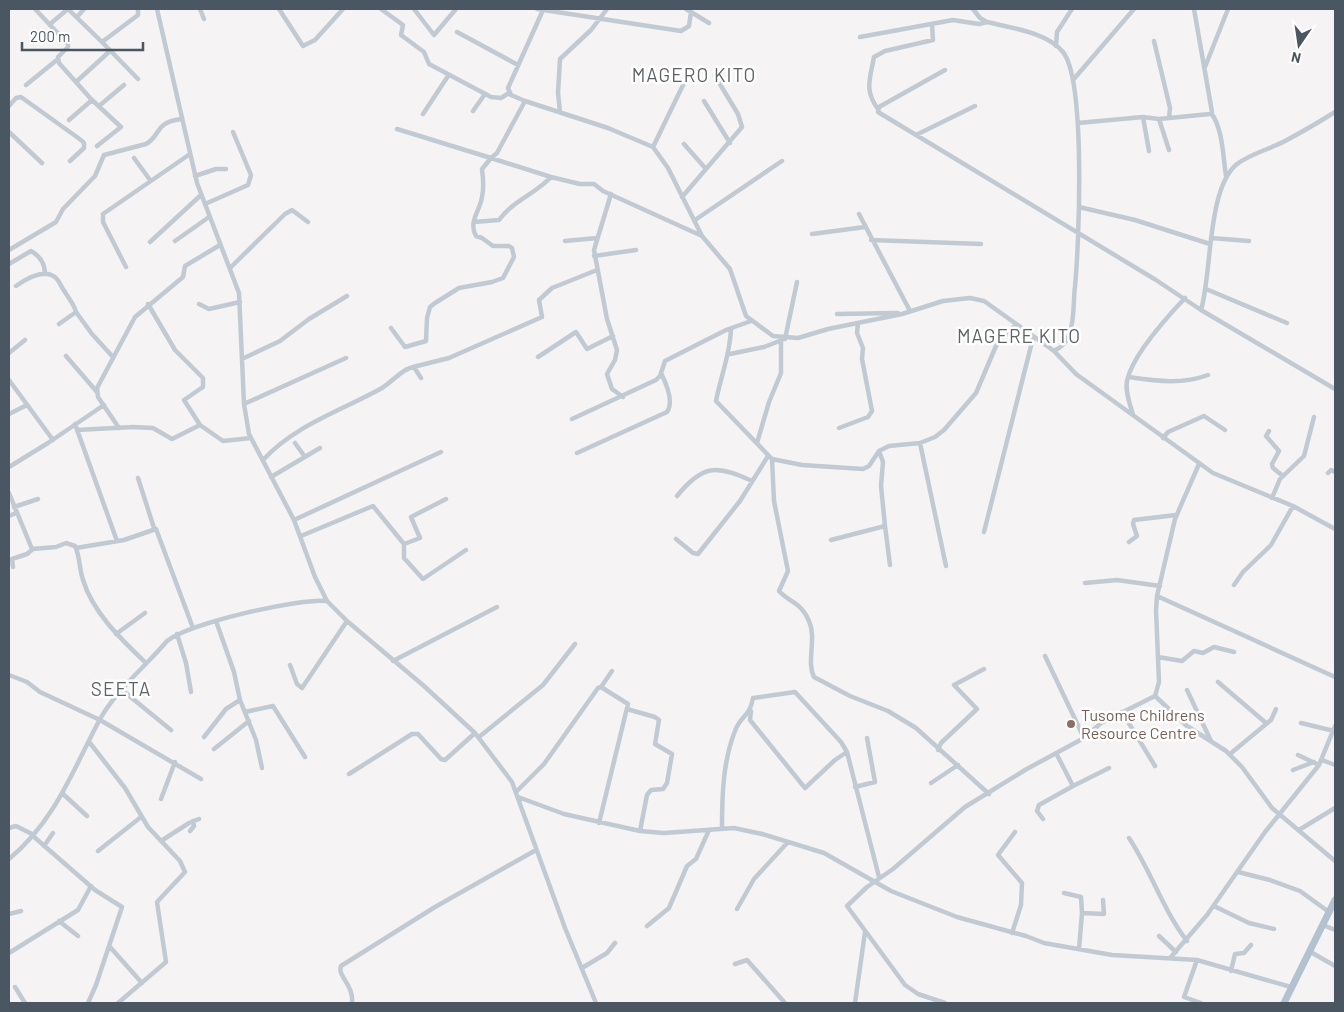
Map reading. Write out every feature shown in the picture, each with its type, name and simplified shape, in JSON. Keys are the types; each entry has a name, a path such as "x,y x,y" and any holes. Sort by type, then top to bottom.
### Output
{"main road":[{"path":"1284,1003 1335,902"}],"street":[{"path":"26,85 58,59 69,45 35,9"},
{"path":"50,24 67,9 138,79"},
{"path":"77,17 84,9"},
{"path":"102,42 138,15 138,9"},
{"path":"157,9 195,176 237,287 240,302 246,428 294,520 315,577 327,601 347,621 392,661 424,686 477,735 517,791 536,850 596,1003"},
{"path":"200,9 204,19"},
{"path":"279,9 304,46 314,40 343,9"},
{"path":"381,9 403,24 401,35 424,52 429,64 448,76 497,99 509,93"},
{"path":"414,9 434,35 456,9"},
{"path":"537,9 681,31 689,26 691,12"},
{"path":"560,112 558,93 560,60 608,9"},
{"path":"686,9 709,23"},
{"path":"973,9 987,22 1043,38 1056,46 1068,60 1073,80 1078,123 1079,207 1077,273 1069,336 1054,351"},
{"path":"1056,46 1057,32 1072,9"},
{"path":"1073,80 1134,9"},
{"path":"1194,9 1212,110 1211,114 1215,118 1219,134 1226,176"},
{"path":"1204,69 1228,9"},
{"path":"509,93 510,83 543,10"},
{"path":"860,37 953,20 979,24 987,22"},
{"path":"932,24 933,40 885,51 874,57 868,91 870,98 878,109 1078,234 1185,298 1201,310 1335,389"},
{"path":"457,32 518,65"},
{"path":"1154,41 1170,108 1169,118"},
{"path":"76,82 110,51"},
{"path":"58,59 92,100 121,126 97,146"},
{"path":"878,109 945,70"},
{"path":"423,114 448,76"},
{"path":"682,197 740,130 742,122 715,76"},
{"path":"653,147 684,83"},
{"path":"99,106 124,85"},
{"path":"509,93 608,128 653,147 668,168 702,236 730,269 742,308 751,321 766,332 783,340"},
{"path":"473,111 484,94"},
{"path":"9,106 16,98 21,97 84,143 84,148 70,161"},
{"path":"69,120 92,100"},
{"path":"391,328 405,347 426,341 427,318 430,307 459,288 504,278 514,257 512,248 509,246 493,246 476,236 473,230 476,211 482,198 482,169 497,152 525,100"},
{"path":"704,101 730,143"},
{"path":"918,134 975,106"},
{"path":"1201,310 1206,289 1211,241 1220,193 1226,176 1239,163 1285,142 1335,112"},
{"path":"1078,123 1143,117 1160,119 1211,114"},
{"path":"1143,117 1149,151"},
{"path":"9,250 56,222 63,209 95,176 104,155 146,144 159,127 172,120 181,118"},
{"path":"1160,119 1169,150"},
{"path":"398,129 551,177 580,184 594,184 611,194 702,236"},
{"path":"9,132 42,163"},
{"path":"205,204 248,185 251,181 251,175 233,132"},
{"path":"684,144 706,169"},
{"path":"126,267 102,216 150,180 190,154"},
{"path":"134,158 150,180"},
{"path":"695,220 782,161"},
{"path":"195,176 216,168 226,169"},
{"path":"474,222 499,220 512,205 541,188 551,177"},
{"path":"611,194 601,232 597,238 594,256 617,350 614,363 608,372 614,400"},
{"path":"150,242 202,195"},
{"path":"1079,207 1211,241 1249,241"},
{"path":"230,268 284,214 292,210 308,222"},
{"path":"859,214 910,311"},
{"path":"175,241 210,217"},
{"path":"812,234 865,227"},
{"path":"565,241 597,238"},
{"path":"871,240 981,244"},
{"path":"97,392 101,378 132,322 148,304 183,277 185,266 220,245"},
{"path":"594,256 636,250"},
{"path":"9,264 31,251 38,256 45,267 46,274"},
{"path":"262,460 280,443 296,432 382,388 413,367 449,358 542,318 539,300 552,288 597,270"},
{"path":"16,286 26,279 46,274 58,280 74,303 76,312 92,334 113,357"},
{"path":"757,443 769,402 781,373 783,340 797,282"},
{"path":"1206,289 1287,323"},
{"path":"242,359 280,342 309,319 347,296"},
{"path":"730,354 764,348 783,340 902,314 943,301 970,298 984,301 1033,338 1054,351 1076,374 1219,477 1292,506 1335,529"},
{"path":"1134,416 1127,396 1128,377 1152,337 1185,298"},
{"path":"199,304 209,309 240,302"},
{"path":"148,304 175,350 203,378 203,387 184,400 200,425 223,441 251,438"},
{"path":"59,324 76,312"},
{"path":"837,314 902,314"},
{"path":"572,419 623,397 656,380 661,374 665,361 751,321"},
{"path":"839,428 868,417 872,411 862,359 863,348 857,334 858,323"},
{"path":"770,458 802,465 863,470 869,466 879,451 889,446 920,443 936,437 969,402 982,383 996,346 1015,325"},
{"path":"731,329 728,348 730,354 720,382 716,401 770,458 774,501 788,571 779,591 798,605 809,621 813,633 812,674 831,687 888,712 916,728 938,750 944,752 989,794"},
{"path":"538,357 576,332 587,349 613,336"},
{"path":"984,532 1033,338"},
{"path":"9,353 25,340"},
{"path":"66,356 97,392 119,428"},
{"path":"244,404 346,358"},
{"path":"413,367 420,378"},
{"path":"577,453 667,412 670,407 669,400 661,374"},
{"path":"1128,377 1162,382 1191,381 1208,375"},
{"path":"9,380 53,440"},
{"path":"612,389 623,397"},
{"path":"9,414 27,405"},
{"path":"9,467 104,405"},
{"path":"1163,438 1168,432 1204,416 1225,430"},
{"path":"1272,498 1278,480 1304,456 1314,417"},
{"path":"76,424 117,541"},
{"path":"78,430 152,428 172,439 200,425"},
{"path":"1269,431 1266,436 1279,451 1272,464 1273,468 1283,476"},
{"path":"295,443 305,457"},
{"path":"920,443 946,566"},
{"path":"271,477 320,448"},
{"path":"879,451 883,462 881,486 890,565"},
{"path":"294,520 442,452"},
{"path":"676,539 693,553 698,554 740,501 752,481 770,458"},
{"path":"945,1003 909,988 892,969 847,906 879,877 893,869 965,807 1084,738 1101,723 1155,696 1159,682 1156,610 1158,596 1176,515 1199,464"},
{"path":"677,496 690,481 710,469 719,468 752,481"},
{"path":"1328,473 1331,470 1335,472"},
{"path":"138,478 154,528 158,532 193,628"},
{"path":"9,493 33,549"},
{"path":"14,507 38,499"},
{"path":"404,544 420,538 411,517 446,499"},
{"path":"301,536 373,506 404,544 404,558 423,579 466,550"},
{"path":"1234,585 1243,572 1273,541 1292,506"},
{"path":"9,516 16,513"},
{"path":"1129,542 1138,536 1134,520 1176,515"},
{"path":"832,540 885,526"},
{"path":"76,548 117,541 154,528"},
{"path":"13,567 12,559 27,554 33,549 56,547 69,542 76,548 83,580 91,596 116,634 146,663"},
{"path":"1086,583 1117,580 1160,586"},
{"path":"1158,596 1335,677"},
{"path":"9,859 33,836 62,793 90,743 100,720 122,690 146,663 177,634 216,621 306,601 327,601"},
{"path":"392,661 496,608"},
{"path":"116,634 145,613"},
{"path":"216,621 234,672 240,700 256,740 262,768"},
{"path":"290,665 297,684 302,688 347,621"},
{"path":"177,634 186,663 191,692"},
{"path":"349,774 412,734 418,734 441,759 445,760 543,685 575,644"},
{"path":"1158,657 1182,661 1194,651 1203,653 1214,648 1234,652"},
{"path":"1045,656 1084,738"},
{"path":"938,750 941,743 977,710 954,685 984,669"},
{"path":"517,791 544,764 612,671"},
{"path":"9,675 27,682 40,692 100,720 175,762 201,779"},
{"path":"1218,682 1266,723"},
{"path":"599,823 627,709 627,702 601,687"},
{"path":"122,690 171,730"},
{"path":"1188,690 1212,742"},
{"path":"847,752 835,760 805,788 750,720 753,698 794,692 841,742 847,752 855,787 863,808 879,877"},
{"path":"1155,696 1173,715 1230,754 1278,814 1335,861"},
{"path":"204,738 226,709 240,700"},
{"path":"245,712 273,706 305,757"},
{"path":"627,709 655,717 659,720 655,744 672,754 667,783 663,789 651,790 647,796 640,831"},
{"path":"1230,754 1271,720 1276,709"},
{"path":"722,828 722,800 728,750 734,732 751,711"},
{"path":"1122,712 1155,766"},
{"path":"214,749 248,720"},
{"path":"1170,958 1187,941 1214,906 1278,814 1322,760 1334,729 1301,723"},
{"path":"855,787 875,782 867,738"},
{"path":"90,743 125,788 141,817 180,861 185,872 157,902 166,962 118,1003"},
{"path":"1056,753 1073,786"},
{"path":"1298,755 1319,765"},
{"path":"1322,760 1335,766"},
{"path":"161,799 175,762"},
{"path":"1293,770 1314,762"},
{"path":"931,783 958,765"},
{"path":"1042,819 1038,811 1039,805 1109,768"},
{"path":"62,793 87,816"},
{"path":"518,797 564,814 640,831 658,833 722,828 748,831 828,855 874,882 957,917 1044,943 1112,955 1196,960 1291,987"},
{"path":"1299,830 1335,808"},
{"path":"98,851 141,817"},
{"path":"161,841 199,819"},
{"path":"190,832 194,826 193,821"},
{"path":"9,828 16,826 33,836 91,886 122,908 110,947 88,1003"},
{"path":"647,926 669,908 687,866 696,859 709,830"},
{"path":"1012,933 1021,905 1022,883 998,855 1015,832"},
{"path":"44,846 53,833"},
{"path":"1129,838 1149,870 1175,925 1187,941"},
{"path":"737,909 754,879 788,842"},
{"path":"352,1003 352,990 341,974 341,966 427,912 536,850"},
{"path":"1238,872 1270,880 1300,891 1329,912"},
{"path":"9,953 82,907 91,886"},
{"path":"1064,892 1081,897 1082,912 1079,949"},
{"path":"1082,912 1104,914 1104,900"},
{"path":"1214,906 1248,923 1274,929"},
{"path":"9,914 21,911"},
{"path":"59,921 78,936"},
{"path":"1322,925 1335,930"},
{"path":"855,1003 865,932"},
{"path":"1158,936 1176,952"},
{"path":"582,968 607,953 616,943"},
{"path":"1231,971 1235,954 1244,953 1251,945"},
{"path":"110,947 142,983"},
{"path":"1310,952 1335,966"},
{"path":"735,964 747,960 785,1003"},
{"path":"1196,960 1184,997 1202,1003"},
{"path":"15,987 25,1003"}],"place":[{"name":"Tusome Childrens Resource Centre","path":"1071,724"}],"district":[{"name":"MAGERO KITO","path":"694,75"},
{"name":"MAGERE KITO","path":"1019,336"},
{"name":"SEETA","path":"121,689"}]}
